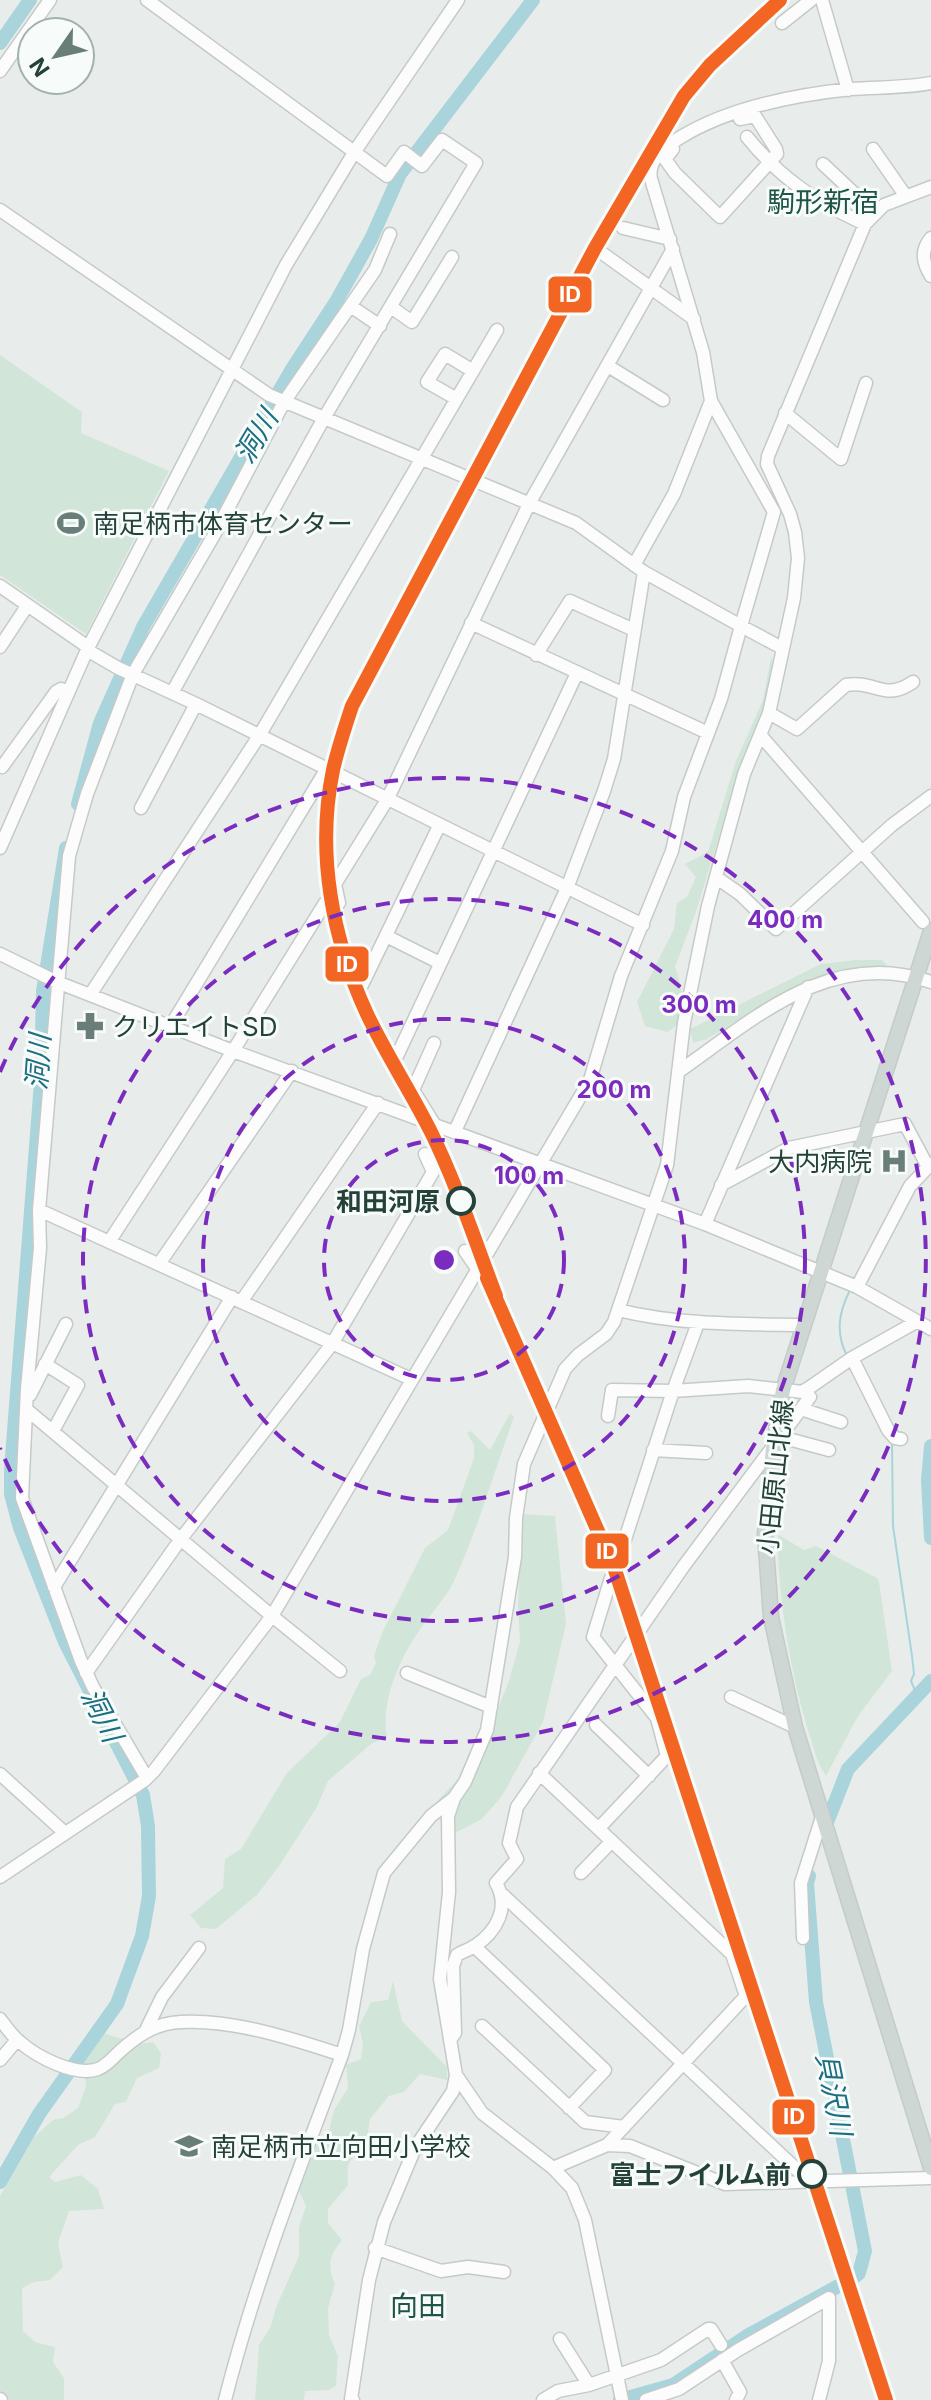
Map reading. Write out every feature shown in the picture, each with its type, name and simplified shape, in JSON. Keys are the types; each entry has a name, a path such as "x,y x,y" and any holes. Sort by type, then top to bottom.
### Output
{"main road":[{"name":"小田原山北線","path":"927,926 924,980 867,1132 783,1390 765,1534 771,1617 795,1727 931,2168"}],"street":[{"path":"0,71 50,0"},
{"path":"147,0 387,176 404,152 422,166 442,140 476,163 324,418 172,693"},
{"path":"0,848 87,648 286,265 355,151 458,0"},
{"path":"782,23 820,0 848,90"},
{"path":"0,1877 146,1779 272,1616 590,1080 621,976 672,851 684,797 721,699 774,512 711,401 694,319 650,172 660,152 700,125 764,104 848,90 931,83"},
{"path":"755,116 776,149 775,157 720,217 686,173 665,159 671,150 695,134 700,125 755,116"},
{"path":"747,137 789,182 826,206 865,224"},
{"path":"873,149 905,195"},
{"path":"823,164 874,212"},
{"path":"351,2400 375,2248 415,2148 453,2091 456,2075 440,1979 449,1892 448,1816 487,1730 515,1557 520,1474 565,1369 606,1334 614,1322 667,1165 690,991 740,787 769,713 794,598 798,558 790,514 767,464 768,456 865,224 874,212 905,195 931,187"},
{"path":"0,210 269,395 576,523 639,569 782,648"},
{"path":"623,228 672,244"},
{"path":"146,1779 86,1673 22,1498 40,1248 39,1210 69,856 127,671 214,535 283,402 375,270 390,234"},
{"path":"931,238 923,254 924,264 931,276"},
{"path":"339,903 335,884 387,800 530,502 651,288 672,244"},
{"path":"595,248 694,319"},
{"path":"391,307 412,322 452,257"},
{"path":"352,307 380,326"},
{"path":"90,995 259,736 497,330"},
{"path":"455,398 427,382 445,354 473,371"},
{"path":"608,366 663,400"},
{"path":"785,413 841,459 866,383"},
{"path":"455,1131 567,888 614,759 634,630 639,569 674,494 711,401"},
{"path":"0,586 87,648 127,671 643,925"},
{"path":"536,655 570,601 634,630"},
{"path":"0,647 27,606"},
{"path":"471,623 708,733"},
{"path":"397,1056 577,673"},
{"path":"769,713 797,729 846,685 856,684 893,692 913,682"},
{"path":"0,766 56,692 61,689 68,691"},
{"path":"141,808 196,704"},
{"path":"761,736 927,926"},
{"path":"170,1027 326,770"},
{"path":"717,878 740,894 776,929 892,825 931,796"},
{"path":"362,985 439,826"},
{"path":"109,1242 325,903"},
{"path":"386,936 440,963"},
{"path":"0,954 57,982 170,1027 705,1224 857,1287 930,1329"},
{"path":"678,1072 777,1002 808,987 850,976 889,974 924,980"},
{"path":"705,1224 808,987"},
{"path":"434,1043 413,1090 434,1124"},
{"path":"159,1264 292,1071"},
{"path":"54,1587 116,1483 236,1300 378,1103"},
{"path":"721,1185 789,1148 905,1124 930,1166 910,1186 857,1287"},
{"path":"86,1673 180,1540 332,1344 433,1172 425,1154"},
{"path":"39,1210 411,1379"},
{"path":"465,1251 478,1270"},
{"path":"618,1310 647,1318 698,1323 802,1325"},
{"path":"608,1416 612,1390 673,1391 748,1386 803,1392 852,1358 916,1322"},
{"path":"618,1561 698,1323"},
{"path":"27,1405 66,1324"},
{"path":"852,1358 888,1430 895,1438 901,1439"},
{"path":"45,1364 78,1385 53,1431"},
{"path":"805,1390 810,1397 683,1567 517,1807 509,1843 517,1859 496,1883 503,1895 809,2181"},
{"path":"27,1405 180,1540 340,1671"},
{"path":"801,1409 841,1422"},
{"path":"777,1442 829,1450"},
{"path":"653,1450 706,1453"},
{"path":"599,1828 667,1756 657,1718 593,1637 611,1578"},
{"path":"407,1673 491,1707"},
{"path":"731,1697 795,1727"},
{"path":"596,1725 649,1776"},
{"path":"539,1773 732,1954 746,1996 607,2145 553,2168"},
{"path":"0,1774 65,1833"},
{"path":"225,2400 271,2244 342,2055 363,1949 384,1873 431,1816 454,1798"},
{"path":"803,1938 801,1883 822,1817"},
{"path":"581,1873 612,1841"},
{"path":"450,2040 455,2033 453,1966 457,1955 474,1946 498,1919 504,1905 503,1895"},
{"path":"474,1946 605,2070 569,2108"},
{"path":"145,2032 162,1997 199,1948"},
{"path":"0,2019 17,2040 37,2054 83,2071 99,2069 157,2025 182,2022 211,2023 286,2037 342,2055"},
{"path":"482,2026 585,2122 624,2127"},
{"path":"0,2060 17,2040"},
{"path":"456,2075 482,2113"},
{"path":"453,2091 553,2168 572,2188 585,2220 621,2397"},
{"path":"607,2145 630,2146 725,2184 931,2178"},
{"path":"375,2248 441,2271 468,2267 504,2272"},
{"path":"646,2400 679,2389 722,2360 829,2298 829,2361 819,2400"},
{"path":"543,2400 558,2391 589,2385 661,2360 708,2329 721,2345"},
{"path":"560,2339 589,2385"},
{"path":"722,2360 739,2387 736,2400"}],"green space":[{"name":"南足柄市体育センター","path":"0,355 82,412 81,433 169,471 86,634 0,575"},
{"path":"771,657 775,668 758,728 737,777 697,909 675,967 682,995 681,1017 668,1032 645,1026 637,1002 674,929 677,903 687,897 696,877 685,864 708,852 736,761 763,700"},
{"path":"882,960 889,967 830,974 793,987 707,1039 693,1043 690,1029 821,964"},
{"path":"510,1413 514,1417 462,1563 450,1589 414,1639 394,1679 387,1708 387,1736 371,1744 328,1781 317,1807 257,1895 216,1929 201,1928 190,1915 223,1888 225,1859 241,1849 287,1773 340,1722 361,1679 370,1675 376,1663 374,1656 382,1633 425,1548 448,1530 474,1458 474,1445 467,1433 471,1431 490,1450"},
{"path":"522,1514 555,1516 566,1624 543,1722 502,1796 482,1819 457,1832 439,1817 439,1799 460,1777 483,1760 494,1718 509,1681 520,1641 518,1606"},
{"path":"779,1535 804,1550 816,1546 877,1578 879,1582 892,1671 858,1716 826,1776 801,1707 786,1636 780,1588"},
{"path":"393,1981 402,2021 447,2067 447,2080 420,2074 404,2092 389,2096 370,2119 368,2133 371,2143 349,2162 348,2185 328,2209 328,2223 342,2240 331,2261 335,2284 328,2308 329,2335 338,2356 336,2386 329,2390 305,2391 304,2400 255,2400 259,2345 270,2328 299,2256 299,2227 306,2206 298,2189 310,2152 328,2135 334,2110 348,2088 346,2065 361,2059 363,2044 359,2026 371,2002 388,2000"},
{"path":"103,2033 138,2044 153,2042 161,2053 159,2068 137,2078 126,2102 115,2104 95,2137 78,2145 49,2177 55,2182 81,2175 98,2189 104,2209 69,2211 58,2243 63,2267 50,2280 34,2282 22,2288 23,2331 35,2342 55,2347 53,2362 64,2378 64,2400 0,2400 0,2196 34,2137 53,2120 63,2118 78,2108 86,2086 83,2058"}],"waterway":[{"path":"0,43 30,0"},
{"name":"洞川","path":"78,804 100,723 143,627 292,369 337,300 371,239 400,174 533,0"},
{"name":"洞川","path":"0,2182 39,2114 117,2004 142,1936 149,1896 148,1826 143,1795 65,1642 20,1528 11,1494 41,1082 43,991 66,848"},
{"path":"847,1356 841,1339 840,1322 850,1290"},
{"path":"890,1440 893,1526 912,1656 914,1674 911,1681 917,1695"},
{"path":"931,1446 928,1480 931,1538"},
{"name":"貝沢川","path":"824,1830 848,1769 931,1681"},
{"name":"貝沢川","path":"620,2400 673,2385 747,2336 859,2273 865,2251 816,2002 809,1876"}],"transit line":[{"name":"ID","path":"496,1296 440,1152 367,1014 345,955 330,895 327,864 326,832 333,770 352,706 595,248 684,96 710,65 780,0"},
{"name":"ID","path":"487,1278 615,1570 886,2400"}],"place":[{"name":"南足柄市体育センター","path":"71,523"},
{"name":"クリエイトSD","path":"90,1026"},
{"name":"大内病院","path":"894,1161"},
{"name":"和田河原","path":"461,1201"},
{"name":"南足柄市立向田小学校","path":"189,2146"},
{"name":"富士フイルム前","path":"812,2174"}],"district":[{"name":"駒形新宿","path":"823,202"},
{"name":"向田","path":"418,2306"}]}
